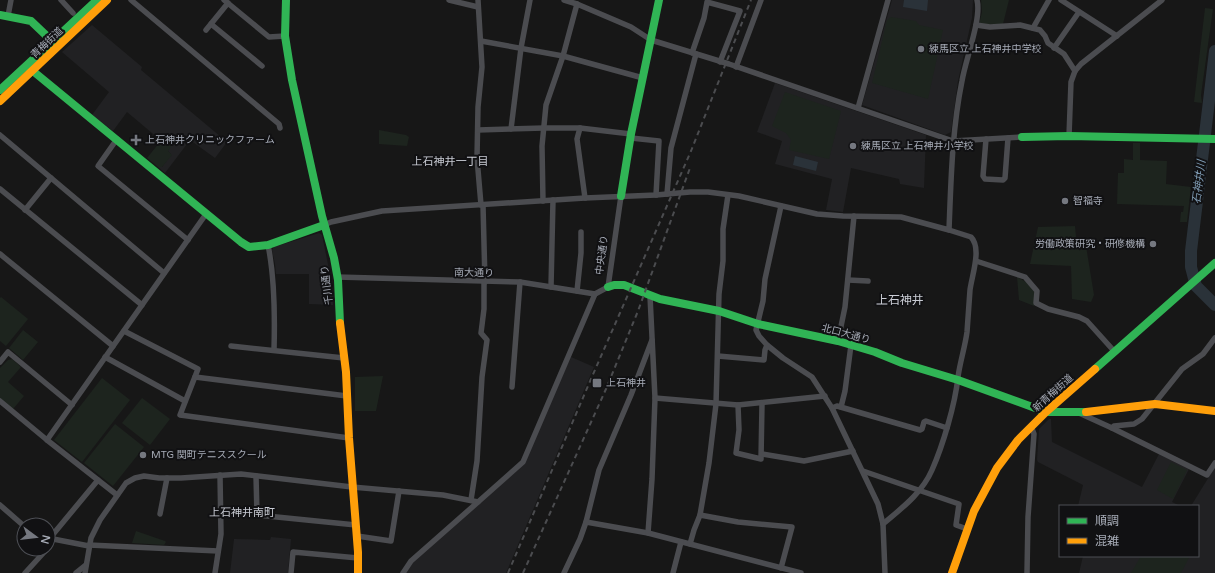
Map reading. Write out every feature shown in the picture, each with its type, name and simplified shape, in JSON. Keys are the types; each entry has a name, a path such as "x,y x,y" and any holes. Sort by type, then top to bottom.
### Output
{"street":[{"path":"11,0 4,16 31,21 52,41"},
{"path":"61,0 73,14"},
{"name":"青梅街道","path":"0,101 52,41 97,0"},
{"name":"青梅街道","path":"0,90 29,68 108,0"},
{"path":"132,0 279,124 280,128"},
{"name":"千川通り","path":"286,0 285,36 295,98 324,225 334,258 337,277 341,335 346,372 352,487 357,536 358,573"},
{"path":"449,0 478,7"},
{"path":"471,500 477,461 482,385 487,340 481,333 485,282 482,205 477,158 478,107 482,67 478,0"},
{"path":"511,129 521,48 530,0"},
{"path":"564,0 631,27 651,40 736,66 953,141 1069,136 1213,139"},
{"path":"621,196 631,136 659,0"},
{"path":"736,66 761,0"},
{"path":"858,108 888,0"},
{"path":"949,230 953,141 962,81 976,25 977,0"},
{"path":"1033,28 1049,0"},
{"path":"1061,0 1117,36"},
{"path":"1069,136 1071,82 1075,71 1081,64 1162,0"},
{"path":"206,30 226,2 269,37 285,36"},
{"path":"667,194 671,148 708,2 740,11 720,62"},
{"path":"543,201 542,146 546,105 577,4"},
{"path":"1054,48 1079,12"},
{"path":"211,24 262,66"},
{"path":"976,25 990,28 1020,25 1040,30 1048,43 1064,54 1075,71"},
{"path":"481,41 562,56 643,78"},
{"path":"29,68 117,139 206,214 249,247 268,245 331,222 382,211 690,192 708,192 739,196 815,214 901,217 973,238 976,248 976,261 970,288 967,334 947,428 932,470 920,491 883,524"},
{"path":"478,130 580,128 659,141 656,195"},
{"path":"580,128 577,139 585,198"},
{"path":"0,135 164,273"},
{"path":"986,139 982,176 985,179 1003,180 1005,178 1008,138"},
{"path":"117,139 98,166 188,240"},
{"path":"25,210 51,178"},
{"path":"0,189 142,305"},
{"path":"690,544 700,515 709,463 716,404 719,311 723,261 723,229 728,195"},
{"name":"中央通り","path":"621,196 608,287 614,285 624,285 637,290"},
{"path":"551,287 553,200"},
{"path":"781,206 765,279 763,301 756,330 767,345 783,358 812,377 832,408 878,504 883,524 885,573"},
{"path":"47,440 206,214"},
{"path":"838,341 845,307 854,216"},
{"path":"577,291 582,232"},
{"path":"268,245 272,274 275,324 274,350"},
{"path":"0,254 113,346"},
{"path":"976,261 1025,277 1037,291 1036,303 1048,309 1079,317 1087,321 1114,351"},
{"name":"新青梅街道","path":"952,573 972,515 997,468 1018,440 1046,412 1215,263"},
{"name":"南大通り","path":"337,277 520,282 595,294"},
{"path":"848,280 868,281"},
{"path":"512,387 520,282"},
{"path":"403,573 411,562 523,462 595,294 608,287"},
{"name":"北口大通り","path":"637,290 650,296 719,311 758,324 838,341 958,380 1046,412 1078,413 1155,404 1215,410"},
{"path":"648,533 652,479 654,398 650,296"},
{"path":"124,331 198,369 180,415 183,417 349,438"},
{"path":"1112,428 1114,426 1134,424 1142,419 1182,369 1205,351 1215,338"},
{"path":"564,573 580,539 586,522 599,470 652,340"},
{"path":"718,356 764,360 767,345"},
{"path":"840,407 845,391 851,345"},
{"path":"231,346 344,358"},
{"path":"0,362 8,352 72,405"},
{"path":"105,357 185,401"},
{"path":"195,377 347,396"},
{"path":"654,398 738,405 762,404 825,396"},
{"path":"0,401 117,495"},
{"path":"738,405 739,430 736,453 762,459 762,404"},
{"path":"832,408 837,406 920,430 926,421 947,428"},
{"path":"1078,413 1208,474 1215,463"},
{"path":"1027,573 1028,517 1034,434 1031,426"},
{"path":"762,454 804,460 853,451"},
{"path":"863,471 959,504 956,525 967,529"},
{"path":"85,573 89,545 100,520 126,483 135,478 144,476 182,478 241,474 352,487 443,495 478,502"},
{"path":"215,573 221,534 220,475"},
{"path":"256,476 257,515 356,525"},
{"path":"160,514 167,478"},
{"path":"56,530 98,480"},
{"path":"357,536 391,541 399,491"},
{"path":"0,505 16,519"},
{"path":"700,515 738,522 792,527 783,570"},
{"path":"586,522 648,533 783,570 801,573"},
{"path":"56,539 89,545 218,551"},
{"path":"673,573 681,542"},
{"path":"291,573 293,552 358,558"},
{"path":"25,573 40,557"},
{"path":"76,573 86,565"}],"shaded area":[{"name":"練馬区立 上石神井中学校","path":"892,0 973,0 972,18 958,81 951,132 945,135 862,105"},
{"path":"904,0 928,0 927,11 903,7"},
{"path":"981,0 1009,0 1003,24 979,24 982,12"},
{"path":"1205,8 1213,9 1201,95 1202,103 1194,102"},
{"path":"891,17 916,21 919,25 943,30 928,99 872,83 887,20"},
{"path":"92,25 142,67 141,70 227,142 215,158 190,140 165,173 158,167 162,167 171,154 168,151 164,137 161,140 158,138 127,112 113,131 92,115 109,92 62,52"},
{"name":"練馬区立 上石神井小学校","path":"775,83 926,135 924,188 900,184 899,179 851,168 843,212 826,210 832,179 775,164 782,141 757,132"},
{"path":"785,92 841,111 829,159 789,150 791,140 786,133 772,126"},
{"path":"379,130 406,135 409,137 407,146 379,144"},
{"path":"164,137 171,143 171,147 168,151 172,155 162,167 158,167 147,158"},
{"path":"1133,143 1140,143 1140,160 1167,161 1166,184 1191,187 1187,222 1180,222 1181,212 1183,212 1184,206 1117,204 1118,173 1124,173 1124,159 1133,160"},
{"path":"795,156 818,162 816,171 793,165"},
{"path":"1075,226 1077,247 1086,246 1094,295 1091,302 1072,299 1071,266 1030,264 1038,227"},
{"path":"319,233 322,235 332,284 333,305 309,304 309,274 276,274 272,250 274,247"},
{"path":"1017,277 1028,283 1035,293 1034,306 1019,300"},
{"path":"1,297 28,319 6,346 0,341"},
{"path":"23,330 38,342 23,360 9,348"},
{"path":"571,357 594,367 506,573 405,573 412,562 519,469"},
{"path":"12,359 21,367 8,382 24,396 13,409 0,398 0,368 8,360"},
{"path":"383,376 376,411 355,411 355,377"},
{"path":"102,378 130,400 82,462 54,440"},
{"path":"142,398 170,419 150,445 122,423"},
{"path":"1049,419 1051,419 1052,442 1142,487 1159,454 1189,469 1172,502 1178,505 1078,505 1083,485 1038,462 1039,429"},
{"path":"115,424 144,447 113,486 84,463"},
{"path":"1171,462 1187,470 1173,499 1157,490"},
{"path":"1215,467 1215,573 1079,573 1083,557 1199,557 1199,505 1192,505"},
{"path":"136,531 166,542 164,545 132,543"},
{"path":"271,537 291,539 288,573 230,573 234,539 270,540"},
{"path":"1140,557 1189,557 1181,573 1131,573"}],"waterway":[{"name":"石神井川","path":"1215,51 1191,251 1191,267 1196,286 1215,305"}],"railway":[{"path":"508,573 691,151 751,0"},
{"path":"523,573 606,389 638,311 690,168"}],"traffic: fast":[{"path":"0,90 97,0"},
{"path":"286,0 285,36 292,80 322,216 334,258 338,280 340,323"},
{"path":"621,196 631,134 659,0"},
{"path":"0,15 31,21 52,41"},
{"path":"28,67 249,247 268,245 324,225"},
{"path":"1022,137 1069,136 1215,139"},
{"path":"1095,369 1215,263"},
{"path":"608,287 614,285 624,285 660,299 719,311 758,324 838,341 958,380 1046,412 1086,412"}],"traffic: slow":[{"path":"0,101 107,0"},
{"path":"340,323 346,372 349,438 358,552 358,573"},
{"path":"952,573 974,511 997,468 1018,440 1046,412 1095,369"},
{"path":"1086,412 1155,404 1215,411"}],"place":[{"name":"練馬区立 上石神井中学校","path":"921,49"},
{"name":"上石神井クリニックファーム","path":"136,140"},
{"name":"練馬区立 上石神井小学校","path":"853,146"},
{"name":"智福寺","path":"1065,201"},
{"name":"労働政策研究・研修機構","path":"1153,244"},
{"name":"上石神井","path":"597,383"},
{"name":"MTG 関町テニススクール","path":"143,455"}],"district":[{"name":"上石神井一丁目","path":"450,161"},
{"name":"上石神井","path":"900,300"},
{"name":"上石神井南町","path":"242,512"}]}
